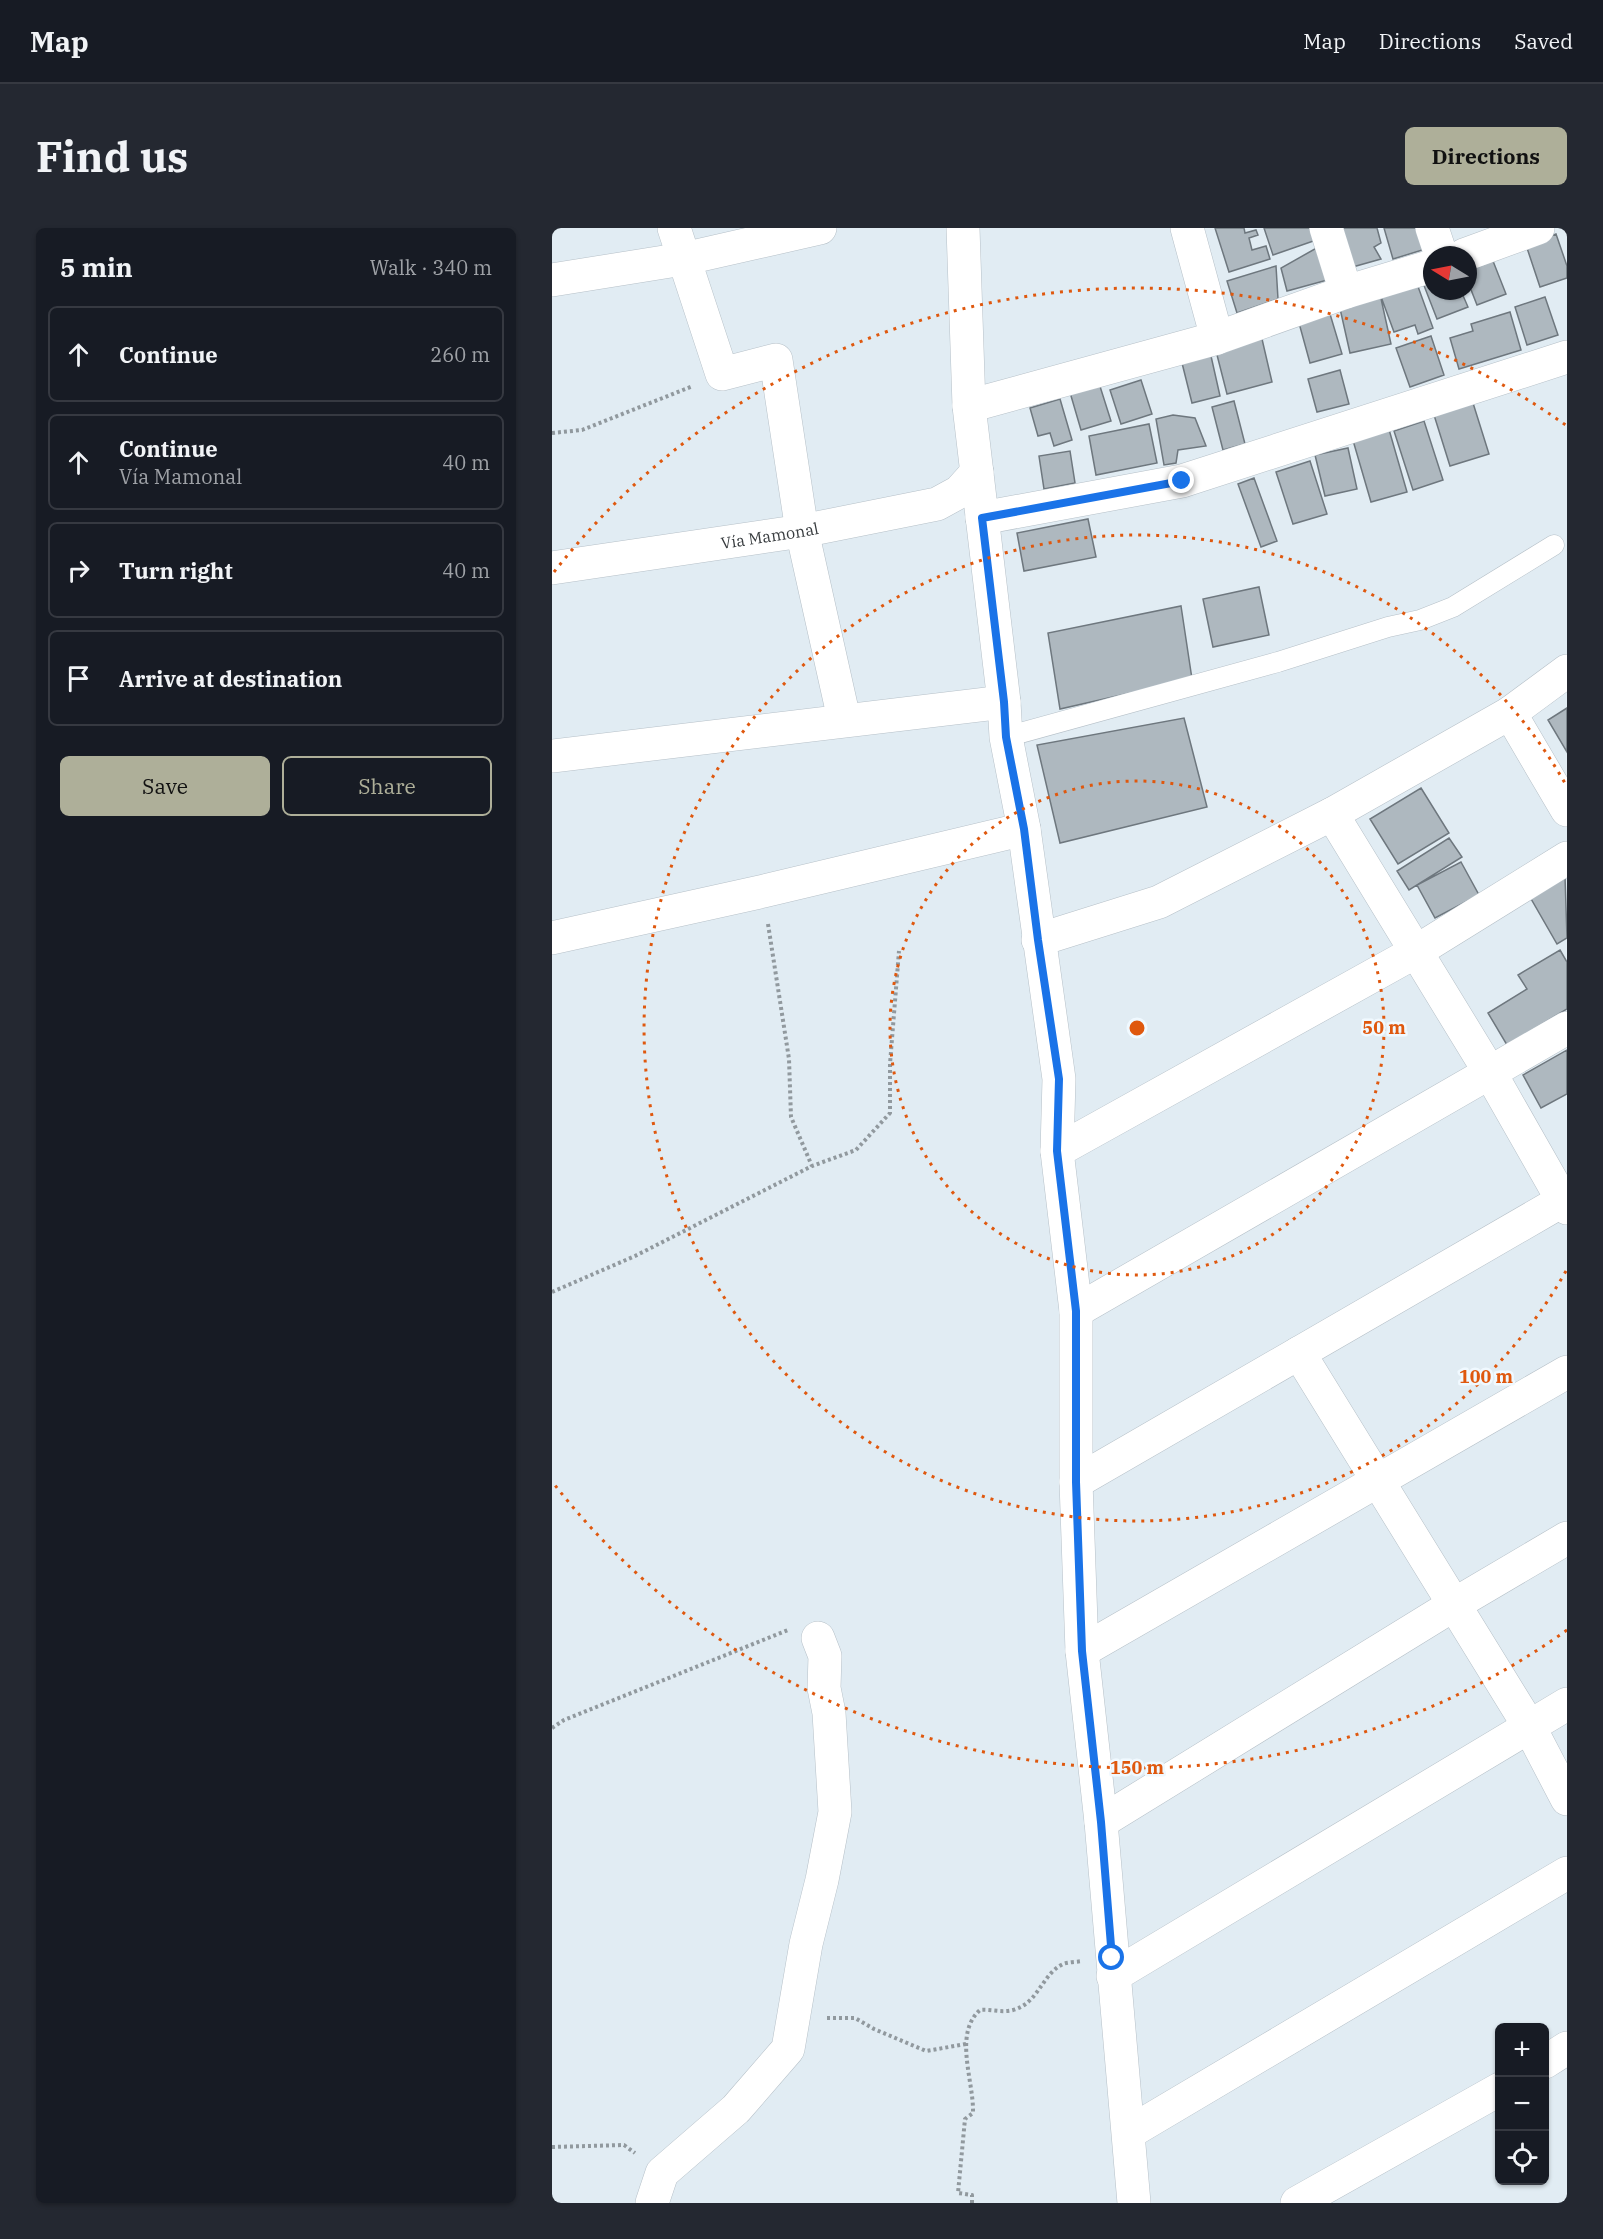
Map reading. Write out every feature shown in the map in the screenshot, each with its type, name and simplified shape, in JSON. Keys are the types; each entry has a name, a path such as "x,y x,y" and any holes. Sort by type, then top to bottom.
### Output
{"street":[{"path":"675,228 683,259 722,374 776,360 802,531 844,719"},
{"path":"552,280 683,259 820,228"},
{"path":"1187,228 1217,338"},
{"path":"1326,228 1346,292"},
{"path":"1432,228 1438,246"},
{"path":"1477,250 1538,228"},
{"path":"970,231 969,406 1004,702 1006,737 1024,829 1059,1079 1057,1151 1076,1311 1076,1482 1082,1651 1101,1822 1112,1967 1130,2132 1134,2203"},
{"path":"969,406 1217,338 1346,292 1423,269"},
{"path":"982,518 1182,481 1567,357"},
{"name":"Vía Mamonal","path":"552,568 802,531 937,504 958,492 977,472"},
{"path":"1038,940 1160,902 1332,814 1510,713 1567,671"},
{"path":"552,756 844,719 1004,702"},
{"path":"1510,713 1567,810"},
{"path":"1076,1482 1565,1202 1417,951 1332,814"},
{"path":"552,938 764,891 1024,829"},
{"path":"1057,1151 1417,951 1567,858"},
{"path":"1076,1311 1567,1028"},
{"path":"1299,1353 1529,1726 1567,1799"},
{"path":"1082,1651 1567,1372"},
{"path":"1101,1822 1455,1604 1567,1538"},
{"path":"657,2188 736,2109 788,2049 806,1944 822,1880 834,1812 829,1713 824,1688 825,1656 818,1638"},
{"path":"1112,1967 1567,1704"},
{"path":"1130,2132 1567,1873"},
{"path":"1549,2059 1567,2048"},
{"path":"1297,2203 1495,2092"}],"lane":[{"path":"1006,737 1278,662 1388,627 1420,620 1453,607 1554,544"}],"path":[{"path":"552,433 582,430 722,374"},
{"path":"764,891 771,960 789,1059 791,1117 812,1166"},
{"path":"552,1292 635,1256 812,1166 856,1150 890,1113 890,1064 899,951"},
{"path":"552,1728 564,1720 790,1629 808,1629 818,1638"},
{"path":"972,2203 972,2195 958,2193 965,2119 972,2113 973,2104 966,2044 972,2017 980,2010 1013,2010 1028,2003 1035,1997 1048,1976 1064,1963 1112,1967"},
{"path":"788,2049 797,2034 828,2017 855,2018 874,2029 926,2050 966,2044"},
{"path":"552,2147 624,2145 657,2188"}],"building":[{"path":"1215,228 1244,228 1245,233 1256,230 1258,235 1249,238 1252,250 1266,246 1270,259 1229,272"},
{"path":"1264,228 1319,228 1322,238 1273,255"},
{"path":"1339,228 1377,228 1381,243 1374,247 1381,259 1349,268"},
{"path":"1384,228 1427,228 1432,246 1423,246 1423,250 1393,259"},
{"path":"1556,234 1567,266 1567,278 1540,287 1526,245"},
{"path":"1322,245 1331,279 1287,291 1281,268"},
{"path":"1493,261 1506,294 1477,305 1475,300 1477,300 1477,267"},
{"path":"1276,266 1278,299 1237,313 1227,281"},
{"path":"1416,281 1433,328 1418,334 1415,325 1394,332 1380,294"},
{"path":"1380,294 1391,344 1350,353 1339,304"},
{"path":"1545,297 1558,335 1527,345 1515,307"},
{"path":"1430,300 1465,300 1468,307 1437,319"},
{"path":"1510,312 1521,350 1459,369 1450,338 1473,331 1471,324"},
{"path":"1330,314 1342,354 1310,363 1299,323"},
{"path":"1431,336 1444,375 1410,387 1396,348"},
{"path":"1262,339 1272,382 1227,394 1216,351"},
{"path":"1211,356 1220,396 1192,403 1182,363"},
{"path":"1340,370 1349,404 1317,412 1308,379"},
{"path":"1098,380 1111,421 1081,430 1069,389"},
{"path":"1141,380 1152,414 1121,424 1110,390"},
{"path":"1060,399 1072,440 1054,446 1050,433 1038,436 1030,408"},
{"path":"1234,401 1245,444 1223,450 1212,407"},
{"path":"1473,403 1489,454 1450,466 1434,415"},
{"path":"1173,415 1195,418 1206,446 1178,450 1176,463 1164,465 1156,419"},
{"path":"1424,421 1443,480 1413,490 1394,431"},
{"path":"1149,424 1157,463 1096,475 1089,436"},
{"path":"1388,426 1407,492 1371,502 1352,437"},
{"path":"1348,448 1357,489 1325,496 1315,455"},
{"path":"1070,451 1075,483 1044,489 1039,456"},
{"path":"1310,461 1327,514 1293,524 1276,472"},
{"path":"1254,478 1277,541 1261,547 1238,484"},
{"path":"1088,519 1096,557 1024,571 1017,533"},
{"path":"1259,587 1269,635 1213,647 1203,599"},
{"path":"1181,606 1192,679 1060,709 1048,633"},
{"path":"1567,708 1567,752 1548,720"},
{"path":"1184,718 1207,807 1060,843 1037,745"},
{"path":"1421,788 1449,833 1398,864 1370,819"},
{"path":"1449,838 1462,857 1409,890 1397,871"},
{"path":"1461,862 1479,895 1435,918 1417,885"},
{"path":"1565,876 1567,938 1557,944 1530,897"},
{"path":"1560,950 1567,962 1567,1009 1507,1045 1488,1013 1527,989 1518,975"},
{"path":"1567,1050 1567,1094 1541,1108 1523,1075"}],"route":[{"path":"1112,1958 1101,1822 1082,1651 1076,1482 1076,1311 1057,1151 1059,1079 1024,829 1006,737 1004,702 982,518 1182,481"}]}
